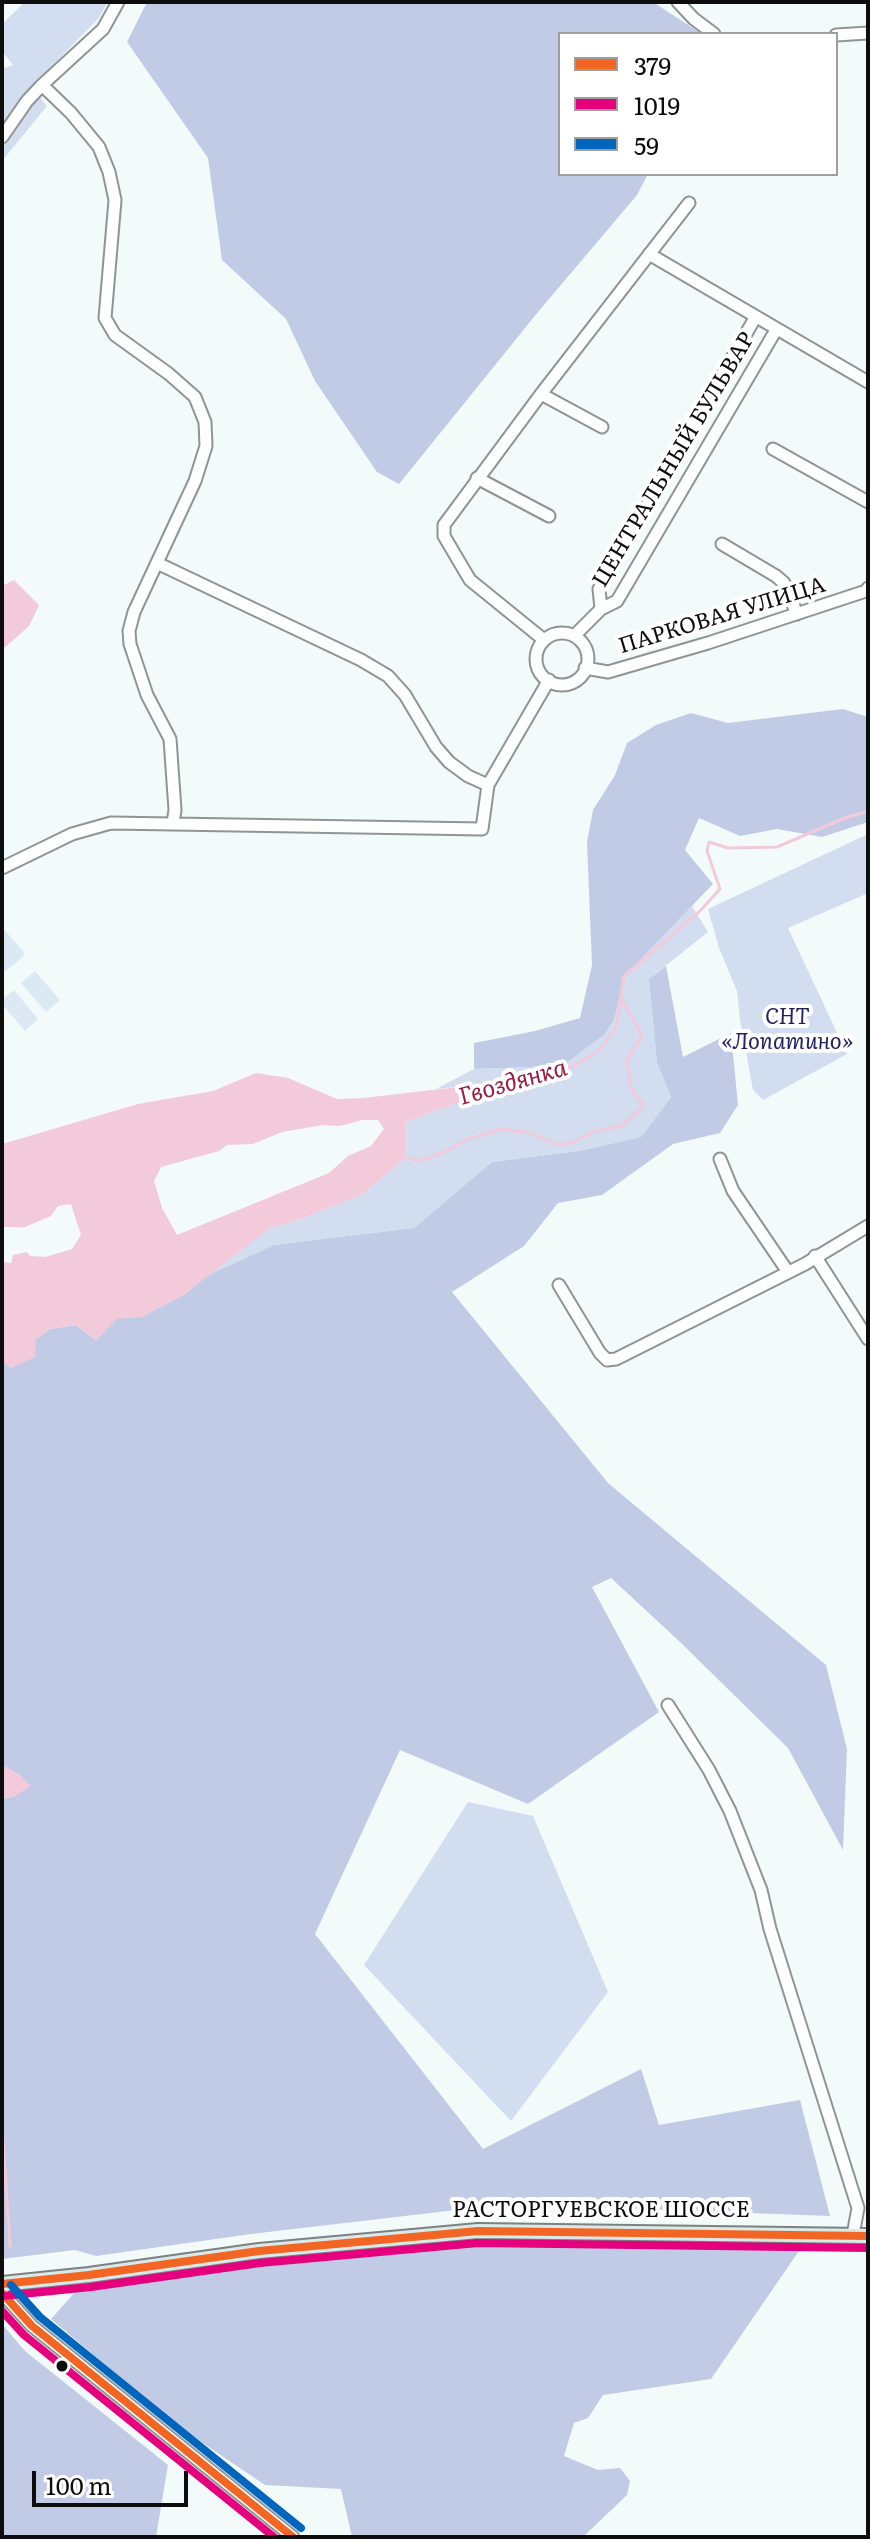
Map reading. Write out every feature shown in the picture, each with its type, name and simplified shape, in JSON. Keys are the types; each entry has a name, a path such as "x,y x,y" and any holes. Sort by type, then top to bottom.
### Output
{"main road":[{"name":"РАСТОРГУЕВСКОЕ ШОССЕ","path":"2,2284 259,2251 478,2231 860,2236"}],"street":[{"path":"2,137 27,101 103,29 118,2"},
{"path":"678,2 711,32"},
{"path":"838,35 868,33"},
{"path":"42,85 99,147 109,172 115,200 105,318 115,335 195,397 205,422 206,446 195,481 134,612 129,631 130,644 147,695 170,739 175,810 173,823"},
{"path":"544,640 470,580 444,536 444,525 689,203"},
{"path":"649,254 868,382"},
{"name":"ЦЕНТРАЛЬНЫЙ БУЛЬВАР","path":"755,318 599,589 601,609 617,601 776,330"},
{"path":"541,394 602,427"},
{"path":"773,449 868,502"},
{"path":"477,478 549,516"},
{"path":"722,544 784,583 797,614"},
{"path":"157,563 361,660 388,676 405,695 436,747 449,762 468,776 488,785"},
{"name":"ПАРКОВАЯ УЛИЦА","path":"585,668 608,672 797,614 868,588"},
{"path":"574,636 601,609"},
{"path":"560,633 574,636 584,645 587,653 585,668 575,681 564,684 549,680 539,670 536,660 538,649 544,640 560,633"},
{"path":"2,868 72,834 111,823 482,829 488,785 549,680"},
{"path":"720,1159 733,1191 788,1272"},
{"path":"559,1285 600,1353 607,1360 616,1359 788,1272 868,1226"},
{"path":"815,1256 868,1339"},
{"path":"668,1705 709,1770 730,1811 761,1890 770,1929 863,2204 860,2236"},
{"path":"2,2293 32,2326 293,2537"}],"green space":[{"path":"25,2 108,2 98,19 31,87 47,106 2,161 2,69 13,65 2,51 2,24"},
{"name":"СНТ «Лопатино»","path":"868,834 868,893 788,928 847,1054 763,1100 753,1090 737,991 719,948 708,909"},
{"path":"692,906 708,932 649,979 657,1063 671,1097 641,1137 579,1151 492,1162 414,1228 274,1245 206,1276 270,1228 362,1195 406,1157 405,1122 469,1099 466,1086 436,1089 474,1069 568,1062 604,1035 614,1020 624,977"},
{"path":"468,1802 533,1816 608,1992 511,2121 364,1965"}],"shaded area":[{"path":"147,2 653,2 699,32 558,32 558,176 647,176 637,195 399,484 377,472 315,381 286,319 222,260 208,158 127,42"},
{"path":"14,580 39,605 29,626 2,650 2,586"},
{"path":"843,709 868,717 868,822 822,837 777,829 740,836 699,818 685,850 713,884 624,977 614,1020 604,1035 568,1062 474,1069 474,1043 580,1018 592,965 587,842 593,810 615,775 627,743 656,725 691,713 728,723"},
{"path":"2,927 24,952 23,957 3,973"},
{"path":"666,966 683,1057 731,1033 738,1105 720,1133 673,1144 602,1195 558,1203 524,1246 452,1292 608,1483 826,1665 847,1749 843,1850 788,1748 611,1578 592,1587 659,1712 528,1804 400,1750 315,1934 483,2149 641,2069 659,2125 800,2100 830,2216 507,2204 96,2256 75,2250 2,2259 2,1799 15,1796 21,1776 2,1765 2,1360 11,1368 36,1339 50,1329 76,1325 96,1340 117,1318 141,1317 185,1294 206,1276 274,1245 414,1228 492,1162 579,1151 641,1137 671,1097 657,1063 649,979"},
{"path":"35,971 60,1000 46,1012 21,983"},
{"path":"14,990 38,1019 25,1031 2,1004 2,1000"},
{"path":"256,1073 288,1078 337,1099 466,1086 469,1099 405,1122 406,1157 362,1195 270,1228 185,1294 141,1317 117,1319 96,1340 76,1325 50,1329 36,1339 35,1357 11,1368 2,1360 2,1262 11,1263 13,1255 27,1252 30,1256 45,1257 72,1249 81,1235 71,1204 58,1206 51,1216 25,1227 2,1227 2,1144 138,1104 213,1091","holes":["378,1120 384,1129 371,1146 348,1156 329,1173 177,1235 162,1208 154,1181 161,1167 219,1151 227,1145 253,1144 282,1132"]},
{"path":"2,1765 31,1786 15,1796 2,1799"},
{"path":"472,2243 801,2248 711,2379 603,2395 588,2418 574,2423 564,2456 598,2470 620,2468 630,2481 627,2495 583,2537 352,2537 341,2489 265,2485 179,2427 51,2319 76,2291 261,2264"},
{"path":"2,2324 25,2351 168,2465 156,2537 2,2537"}],"waterway":[{"name":"Гвоздянка","path":"466,1094 574,1066 600,1050 616,1027 624,976 700,911 720,889 707,851 709,842 728,848 777,847 868,811"},
{"path":"406,1157 418,1161 468,1139 501,1129 531,1133 555,1144 569,1144 596,1131 621,1126 644,1106 631,1089 627,1060 642,1036 622,999"},
{"path":"2,2126 10,2246"}],"transit line":[{"name":"379","path":"2,2284 259,2251 478,2231 868,2236"},
{"name":"1019","path":"3,2296 260,2263 478,2243 868,2248"},
{"name":"59","path":"11,2285 40,2317 301,2528"},
{"name":"379","path":"2,2293 32,2326 293,2537"},
{"name":"1019","path":"2,2311 24,2335 274,2537"}]}
